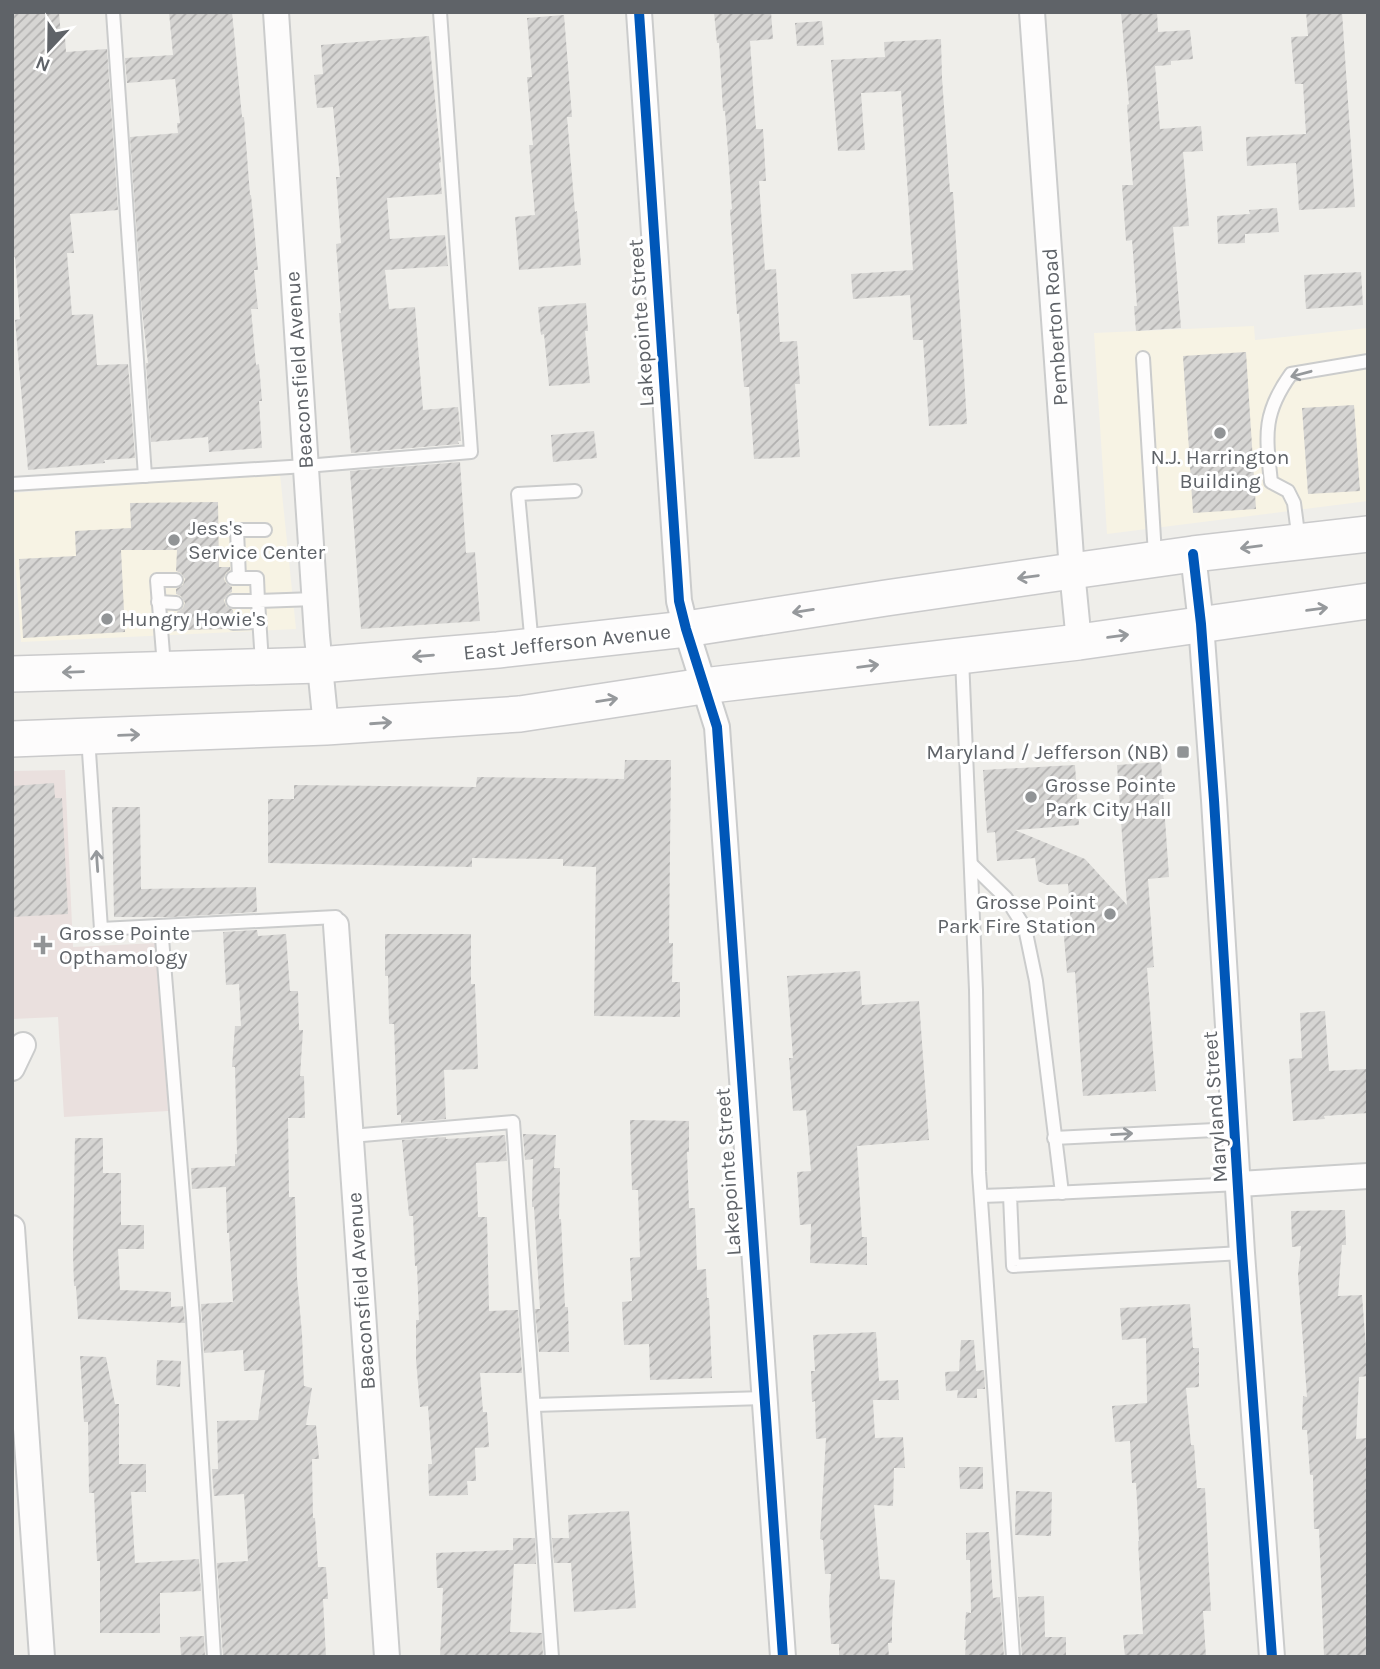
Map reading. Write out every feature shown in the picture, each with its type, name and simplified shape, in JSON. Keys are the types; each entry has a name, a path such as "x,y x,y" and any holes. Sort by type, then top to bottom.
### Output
{"main road":[{"name":"East Jefferson Avenue","path":"12,674 319,665 532,646 686,629 886,597 1156,559 1368,534"},
{"path":"12,739 327,727 520,714 703,686 1079,642 1368,601"}],"street":[{"name":"Beaconsfield Avenue","path":"276,12 319,665 327,727"},
{"name":"Lakepointe Street","path":"639,12 679,601 717,727 783,1657"},
{"name":"Pemberton Road","path":"1032,12 1079,642"},
{"name":"Maryland Street","path":"1193,554 1201,625 1242,1253 1272,1657"},
{"name":"Beaconsfield Avenue","path":"336,925 387,1657"},
{"path":"12,1068 23,1045"},
{"path":"1239,1184 1368,1176"},
{"path":"12,1228 42,1657"}],"lane":[{"path":"114,12 145,476"},
{"path":"12,484 306,466 471,452 440,12"},
{"path":"1143,358 1156,559"},
{"path":"1300,541 1294,503 1288,491 1271,482 1267,437 1271,408 1292,374 1368,361"},
{"path":"532,646 518,494 575,491"},
{"path":"263,666 257,578 235,578 237,530 265,530"},
{"path":"164,669 157,580 176,580"},
{"path":"233,601 315,599"},
{"path":"158,602 176,603"},
{"path":"233,623 260,622"},
{"path":"160,624 177,624"},
{"path":"962,655 976,990 979,1172 1013,1657"},
{"path":"88,736 101,929 336,918 336,925"},
{"path":"971,864 1006,898 1025,928 1036,981 1062,1193"},
{"path":"161,926 193,1318 214,1657"},
{"path":"351,1136 513,1122 552,1657"},
{"path":"1054,1138 1235,1129"},
{"path":"981,1196 1239,1184"},
{"path":"1010,1195 1013,1266 1242,1253"},
{"path":"534,1405 764,1398"}],"shaded area":[{"path":"1254,326 1255,340 1368,328 1368,501 1107,534 1094,333"},
{"path":"280,474 296,629 21,642 12,493"},
{"name":"Grosse Pointe Opthamology","path":"65,770 73,947 158,943 168,1111 64,1117 58,1017 12,1019 12,771"}],"building":[{"path":"12,12 59,12 61,37 65,37 66,52 107,49 118,210 70,214 74,253 67,253 72,315 93,314 97,365 128,364 135,458 28,470 15,320 20,319 15,257 12,258"},
{"path":"169,12 232,12 258,270 254,270 258,309 251,309 262,401 259,401 262,448 209,452 208,437 151,442 148,363 130,137 178,133 177,123 180,123 175,79 127,83 125,58 173,55"},
{"path":"714,12 771,12 773,39 750,41 756,129 763,129 766,181 759,181 765,270 776,269 780,342 797,341 800,384 795,384 800,457 754,459 749,387 744,387 737,314 725,111"},
{"path":"1121,12 1157,12 1158,32 1190,30 1193,59 1155,66 1160,129 1201,126 1203,151 1183,152 1189,226 1173,227 1181,328 1136,331 1132,240 1126,241 1122,185 1133,185"},
{"path":"1306,12 1342,12 1355,207 1299,210 1296,163 1247,166 1246,137 1306,134 1303,84 1295,84 1291,37 1308,36"},
{"path":"564,15 572,117 567,117 581,265 519,270 515,217 535,215 529,145 533,145 527,77 532,77 527,18"},
{"path":"822,21 824,45 797,46 795,23"},
{"path":"429,36 442,194 387,198 390,239 445,235 448,266 385,270 389,309 415,307 423,410 458,407 461,441 458,441 459,444 351,453 336,244 341,243 336,177 340,177 333,107 317,108 314,75 323,74 321,45"},
{"path":"941,39 967,424 929,426 923,340 913,340 910,295 853,299 851,274 913,270 901,91 861,93 865,150 838,151 831,60 885,57 884,42"},
{"path":"1277,208 1279,232 1245,234 1245,243 1218,244 1217,216 1250,214 1249,210"},
{"path":"1361,272 1363,305 1306,309 1304,275"},
{"path":"586,303 588,331 585,331 590,383 549,386 544,334 541,335 538,307"},
{"name":"N.J. Harrington Building","path":"1246,352 1256,509 1193,513 1183,356"},
{"path":"1354,405 1360,491 1308,494 1302,408"},
{"path":"594,431 597,458 553,462 551,435"},
{"path":"460,462 466,553 475,552 480,621 361,629 350,471"},
{"path":"218,502 219,567 230,567 224,579 232,587 232,592 224,600 226,606 233,610 233,614 225,620 227,629 182,630 186,622 177,612 185,603 181,596 176,594 176,589 183,585 185,579 176,571 177,550 121,550 125,632 23,638 19,559 76,556 75,531 131,528 130,503"},
{"path":"625,760 671,760 669,943 673,943 672,982 680,982 680,1017 594,1016 596,867 563,866 563,859 472,858 472,867 268,863 268,799 294,799 294,785 476,787 477,777 624,779"},
{"path":"1161,762 1169,877 1148,879 1154,967 1147,968 1156,1091 1083,1096 1075,972 1067,973 1063,925 1071,925 1068,884 1047,885 1038,881 1035,858 997,861 995,832 987,833 983,770 1075,765 1079,825 1015,830 1085,859 1127,905 1117,765"},
{"path":"54,783 55,798 62,798 68,914 12,917 12,786"},
{"path":"112,807 140,807 141,889 256,887 257,912 114,917"},
{"path":"257,930 258,936 286,934 290,991 298,991 299,1030 303,1030 300,1076 304,1076 305,1118 288,1118 289,1197 295,1197 304,1386 312,1388 306,1425 316,1425 319,1459 312,1459 313,1518 318,1567 326,1567 328,1599 323,1599 326,1657 223,1657 217,1563 248,1561 244,1494 214,1496 212,1469 218,1469 217,1421 258,1420 265,1370 244,1371 243,1350 204,1353 201,1304 233,1302 226,1187 192,1189 191,1168 235,1166 235,1067 232,1067 235,1026 241,1026 239,984 226,985 223,932"},
{"path":"385,934 471,934 471,984 475,984 478,1069 444,1070 446,1119 401,1123 401,1115 397,1115 394,1024 389,1024"},
{"path":"860,971 862,1005 919,1001 929,1140 857,1146 862,1237 867,1237 867,1265 810,1263 811,1224 800,1225 797,1172 811,1171 806,1110 793,1111 789,1058 793,1058 787,976"},
{"path":"1325,1011 1329,1071 1366,1069 1368,1113 1293,1121 1289,1059 1302,1058 1300,1013"},
{"path":"630,1120 689,1121 689,1208 695,1208 697,1270 706,1269 712,1378 650,1380 649,1344 624,1345 622,1302 632,1301 630,1258 640,1257 638,1190 632,1190"},
{"path":"523,1134 556,1135 554,1168 560,1168 559,1219 565,1307 568,1307 569,1352 539,1352 535,1309 540,1309 532,1207 533,1159 525,1160"},
{"path":"505,1135 507,1161 476,1163 478,1217 487,1217 489,1311 518,1310 522,1373 480,1373 483,1412 487,1412 489,1447 475,1448 476,1481 467,1481 468,1495 429,1496 428,1464 432,1464 428,1406 420,1407 416,1360 416,1320 419,1320 417,1266 402,1140"},
{"path":"75,1138 103,1138 103,1173 121,1173 121,1225 144,1225 144,1249 118,1249 120,1290 171,1292 171,1307 183,1306 185,1323 78,1319 73,1253"},
{"path":"1345,1210 1346,1245 1342,1245 1338,1296 1362,1295 1368,1376 1359,1377 1356,1439 1368,1438 1368,1657 1324,1657 1319,1529 1314,1529 1313,1475 1310,1475 1307,1430 1302,1430 1303,1396 1307,1397 1298,1274 1301,1246 1292,1247 1291,1211"},
{"path":"1190,1304 1193,1348 1199,1348 1199,1387 1186,1388 1197,1488 1205,1488 1211,1611 1203,1611 1206,1657 1125,1657 1123,1635 1143,1634 1136,1483 1132,1483 1130,1441 1115,1442 1112,1406 1147,1403 1146,1338 1122,1340 1120,1308"},
{"path":"876,1332 879,1381 898,1380 899,1400 873,1400 875,1438 903,1437 905,1468 894,1468 893,1506 874,1505 880,1579 895,1580 892,1643 888,1643 889,1657 839,1657 839,1644 831,1644 831,1574 825,1574 823,1540 820,1539 826,1438 816,1439 811,1371 815,1371 813,1335"},
{"path":"961,1340 974,1340 976,1371 984,1370 985,1389 977,1389 977,1398 957,1398 958,1390 946,1391 945,1372 959,1371"},
{"path":"80,1356 106,1357 115,1404 119,1404 119,1464 146,1464 146,1492 131,1492 135,1563 199,1559 201,1591 160,1593 160,1633 100,1633 100,1561 97,1561 94,1493 89,1493 88,1422 84,1422"},
{"path":"157,1360 181,1361 180,1387 156,1385"},
{"path":"959,1467 983,1467 983,1489 960,1489"},
{"path":"1016,1491 1052,1492 1051,1536 1015,1535"},
{"path":"629,1511 636,1608 574,1612 571,1563 554,1563 552,1538 569,1538 568,1515"},
{"path":"989,1532 993,1598 1000,1597 1004,1657 965,1657 966,1612 971,1613 970,1560 966,1560 966,1533"},
{"path":"513,1538 535,1538 536,1564 514,1562 510,1632 542,1633 543,1657 440,1657 443,1588 437,1588 436,1553 513,1550"},
{"path":"1044,1596 1045,1637 1066,1637 1066,1657 1022,1657 1018,1597"},
{"path":"204,1636 205,1657 181,1657 180,1637"}],"cycle path":[{"path":"639,12 679,601 717,727 783,1657"},
{"path":"1193,554 1214,800 1242,1253 1272,1657"}],"place":[{"name":"N.J. Harrington Building","path":"1220,433"},
{"name":"Jess's Service Center","path":"174,540"},
{"name":"Hungry Howie's","path":"107,619"},
{"name":"Maryland / Jefferson (NB)","path":"1183,752"},
{"name":"Grosse Pointe Park City Hall","path":"1031,797"},
{"name":"Grosse Point Park Fire Station","path":"1110,914"},
{"name":"Grosse Pointe Opthamology","path":"43,945"}]}
